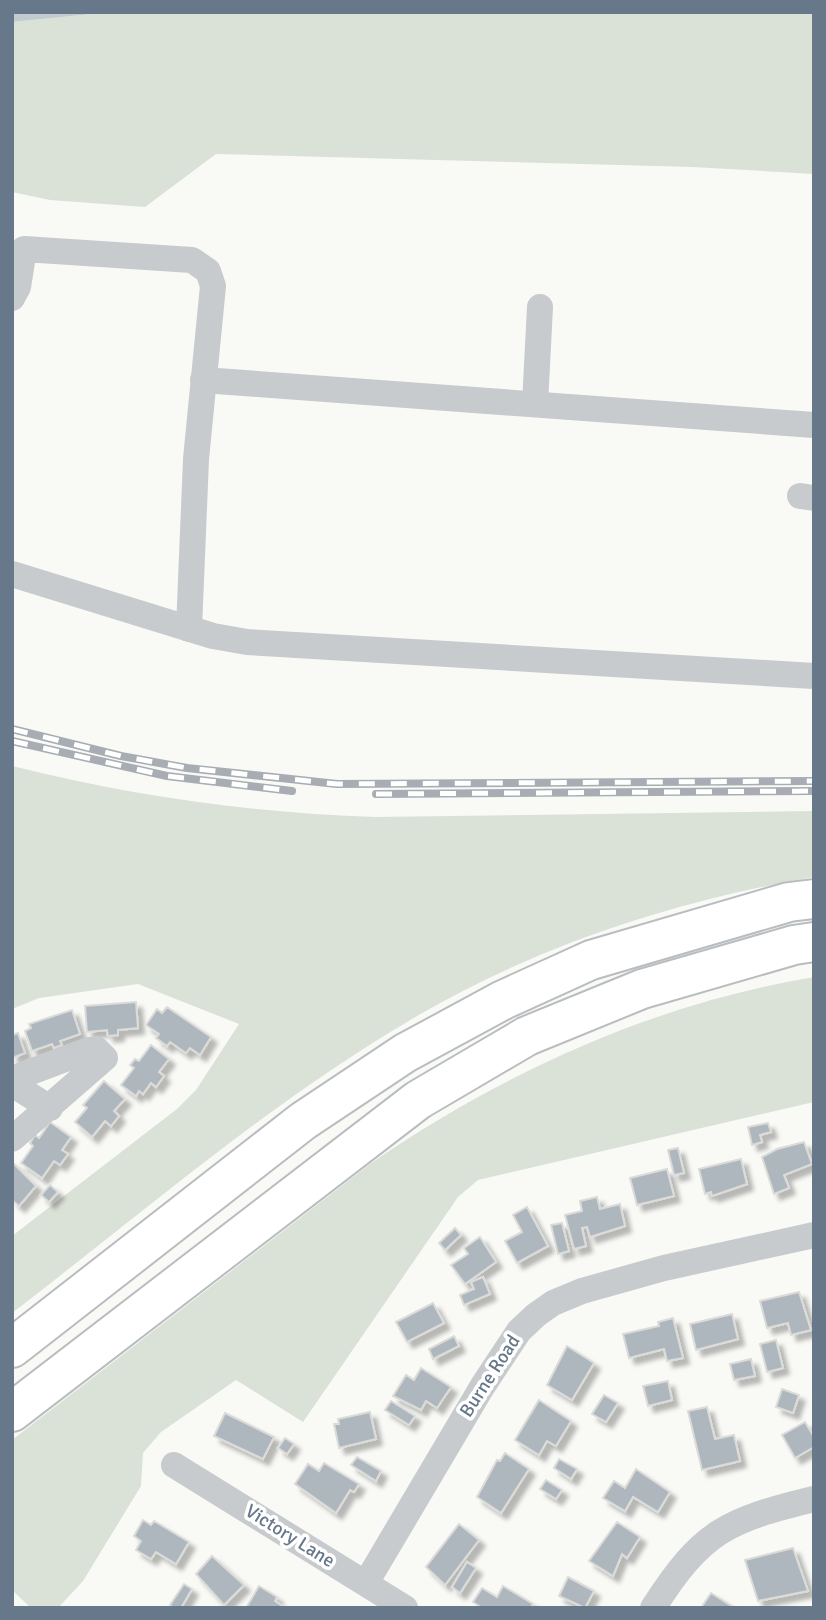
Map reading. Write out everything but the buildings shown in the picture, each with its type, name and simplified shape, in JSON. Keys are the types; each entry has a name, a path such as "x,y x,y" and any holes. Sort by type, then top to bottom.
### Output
{"highway":[{"path":"12,1348 303,1121 405,1053 503,1000 591,960 775,906 814,899"},
{"path":"12,1412 418,1100 527,1036 642,989 794,945 814,942"}],"street":[{"path":"12,298 18,287 25,238 192,260 208,271 213,286 196,459 189,629"},
{"path":"535,404 540,307"},
{"path":"203,380 814,425"},
{"path":"12,575 189,629 247,642 814,676"},
{"path":"12,1079 89,1050 101,1052 105,1058 99,1067 12,1139"},
{"path":"12,1084 50,1108"},
{"name":"Burne Road","path":"366,1583 482,1387 519,1331 536,1315 554,1303 582,1291 664,1268 814,1235"},
{"name":"Victory Lane","path":"174,1465 405,1608"},
{"path":"653,1608 677,1570 717,1533 744,1517 814,1499"}],"shaded area":[{"path":"12,12 111,12 12,22"},
{"path":"111,12 814,12 814,174 693,167 216,154 145,207 50,200 12,192 12,22"},
{"path":"12,766 102,786 192,801 330,815 376,817 814,811 814,877 710,899 609,929 511,968 417,1016 364,1048 261,1120 12,1313 12,1236 177,1109 196,1090 239,1024 138,984 39,998 12,1009"},
{"path":"814,977 814,1102 478,1180 458,1197 303,1422 236,1380 161,1432 143,1453 141,1486 83,1581 58,1608 31,1608 12,1590 12,1440 370,1164 473,1100 582,1046 696,1005 754,989"}],"railway":[{"path":"12,729 121,756 187,768 337,784 814,781"},
{"path":"12,741 167,776 292,791"},
{"path":"376,794 814,791"}]}
